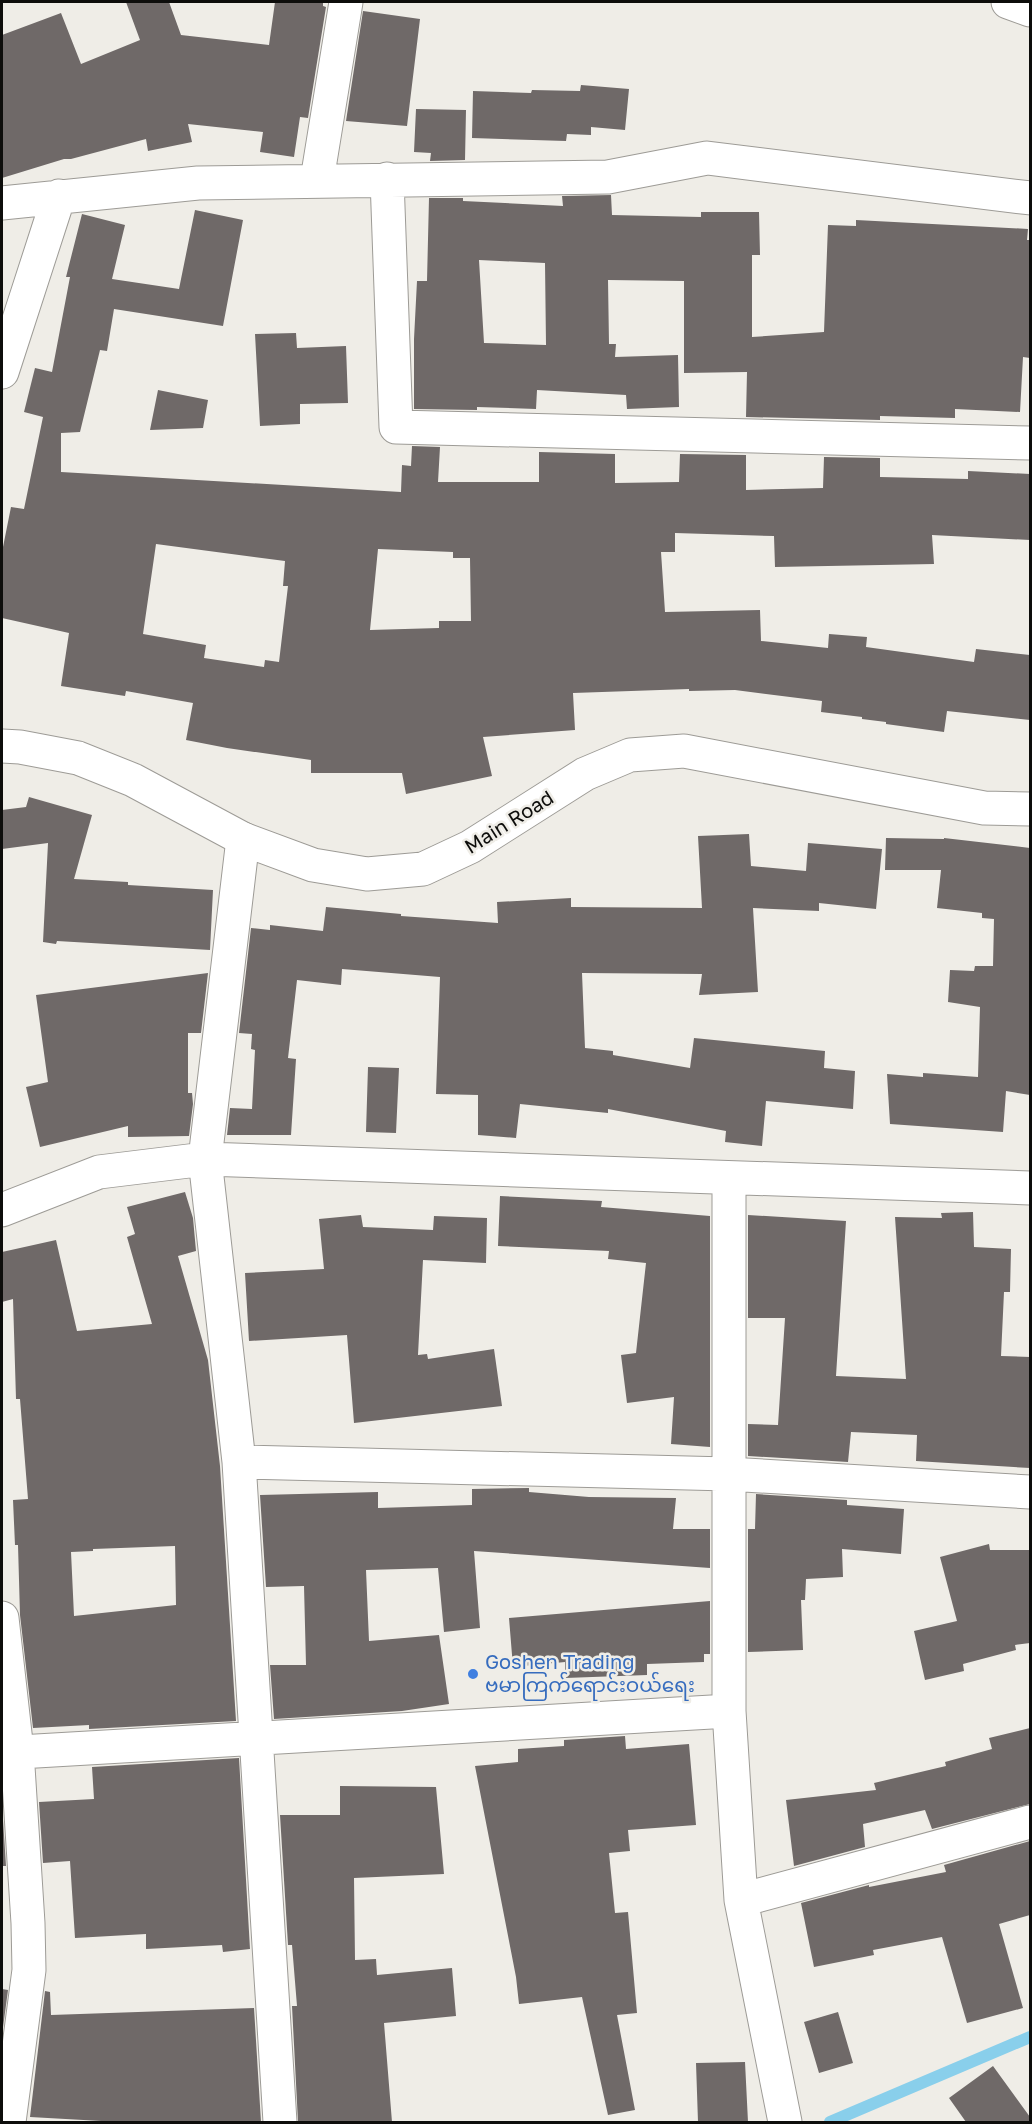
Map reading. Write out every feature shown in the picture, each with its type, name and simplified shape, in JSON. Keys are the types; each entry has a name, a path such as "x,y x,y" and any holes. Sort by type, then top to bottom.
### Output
{"street":[{"path":"317,180 346,2"},
{"path":"1008,2 1030,10"},
{"path":"2,203 198,183 608,177 707,158 1030,198"},
{"path":"387,179 396,427 1030,443"},
{"path":"2,372 59,196"},
{"name":"Main Road","path":"2,746 20,747 78,758 133,780 243,839 313,865 367,874 423,868 470,848 585,774 630,755 684,751 984,808 1030,809"},
{"path":"243,839 205,1159 239,1462 280,2122"},
{"path":"2,1210 99,1172 205,1159 1030,1188"},
{"path":"729,1178 729,1711 741,1900 785,2122"},
{"path":"239,1462 728,1474 1030,1492"},
{"path":"2,1618 9,1752 28,1923 29,1970 9,2122"},
{"path":"9,1752 729,1711"},
{"path":"741,1900 1030,1822"}],"building":[{"path":"126,2 169,2 181,35 269,45 275,2 323,2 323,6 326,7 308,118 300,117 294,157 260,152 263,132 188,124 192,142 148,151 146,139 64,159 2,178 2,35 61,13 81,64 140,40"},
{"path":"363,11 420,19 407,126 346,121"},
{"path":"581,85 629,89 625,130 591,127 591,135 567,134 566,141 472,138 473,91 531,93 532,90 580,91"},
{"path":"416,109 466,110 465,160 430,161 431,153 414,152"},
{"path":"611,195 612,215 701,217 701,212 759,212 760,255 752,255 752,337 824,332 828,225 856,226 856,220 1028,229 1027,240 1030,240 1030,358 1023,357 1020,412 955,409 955,418 880,416 880,420 746,417 747,372 684,373 684,281 608,280 609,344 616,344 615,357 678,355 679,407 627,409 626,395 537,390 536,409 477,407 477,410 414,409 417,281 427,281 429,198 463,198 463,201 563,206 562,196","holes":["479,260 545,263 546,345 484,343"]},
{"path":"195,210 243,220 223,326 114,309 107,351 100,350 80,432 61,433 61,472 401,492 402,465 411,466 412,446 440,447 438,482 539,482 539,452 615,454 615,483 679,482 680,454 746,455 746,490 823,488 824,457 880,458 880,477 968,479 968,471 1030,474 1030,540 932,535 934,564 775,567 774,536 675,533 675,552 661,552 665,612 760,610 761,641 828,648 829,634 867,637 866,647 974,662 976,649 1030,655 1030,720 947,711 944,732 821,712 822,701 735,690 689,691 689,689 573,693 575,730 483,737 492,776 406,794 402,773 311,773 311,760 186,740 193,703 126,691 125,696 61,686 69,633 2,618 2,552 11,507 24,509 43,417 24,412 35,368 52,372 70,277 66,277 82,214 125,225 112,279 179,289","holes":["156,544 285,561 283,586 288,586 279,662 265,660 264,667 204,658 206,645 143,634","378,549 453,552 453,558 470,558 471,621 439,621 439,628 370,630"]},
{"path":"296,333 297,348 346,346 348,403 300,404 300,424 260,426 255,334"},
{"path":"158,390 208,400 203,428 150,430"},
{"path":"29,797 92,815 74,879 213,890 210,950 43,942 48,843 2,849 2,810 26,807"},
{"path":"749,834 751,866 806,871 808,843 882,849 876,909 819,903 819,911 753,908 758,992 699,995 702,974 582,973 585,1048 613,1051 613,1055 690,1068 694,1038 825,1051 824,1068 855,1071 853,1109 766,1101 762,1146 725,1142 726,1131 608,1109 608,1113 520,1104 516,1138 478,1135 478,1095 436,1094 440,977 342,969 341,985 297,980 288,1058 296,1059 291,1135 227,1135 230,1108 252,1109 255,1050 251,1049 252,1034 239,1033 251,928 270,930 270,925 323,931 326,907 401,914 401,916 498,923 497,902 571,898 571,907 702,908 698,836"},
{"path":"886,838 944,838 1030,848 1030,1095 1006,1091 1003,1132 890,1124 887,1074 923,1077 923,1073 978,1077 980,1007 948,1002 950,970 974,971 975,966 993,966 994,919 982,918 982,913 937,908 941,870 885,870"},
{"path":"208,973 201,1033 188,1033 188,1093 192,1093 193,1104 189,1136 128,1137 128,1126 40,1147 26,1087 48,1082 36,995"},
{"path":"368,1067 399,1068 396,1133 366,1132"},
{"path":"185,1192 193,1218 196,1251 178,1256 208,1360 220,1466 236,1721 89,1729 89,1725 33,1728 20,1615 18,1545 15,1545 13,1500 28,1499 20,1399 16,1399 13,1299 2,1302 2,1252 56,1240 77,1331 152,1324 127,1237 135,1234 127,1207","holes":["175,1546 176,1605 74,1616 71,1552"]},
{"path":"500,1196 602,1201 601,1207 710,1216 710,1447 671,1444 674,1397 627,1403 621,1355 636,1353 646,1263 608,1259 609,1251 498,1246"},
{"path":"973,1212 974,1247 1011,1249 1010,1292 1004,1292 1001,1356 1030,1357 1030,1468 916,1461 917,1435 851,1432 848,1462 748,1456 748,1424 778,1425 785,1318 748,1318 748,1215 846,1221 836,1376 906,1379 895,1217 942,1218 941,1213"},
{"path":"361,1215 363,1227 433,1230 434,1216 487,1218 486,1263 423,1260 418,1355 427,1354 428,1359 494,1349 502,1406 354,1423 347,1335 249,1341 245,1273 324,1269 319,1219"},
{"path":"529,1488 529,1492 589,1497 676,1498 673,1529 710,1529 710,1568 474,1551 480,1628 444,1632 438,1568 366,1570 369,1641 439,1635 449,1704 402,1711 274,1719 270,1665 306,1665 304,1586 266,1587 260,1495 378,1492 378,1508 472,1505 472,1489"},
{"path":"756,1494 847,1500 847,1505 904,1509 901,1554 842,1549 843,1577 806,1579 805,1600 801,1600 803,1650 748,1652 748,1529 755,1529"},
{"path":"989,1544 990,1550 1030,1550 1030,1643 1015,1645 1016,1650 963,1664 964,1671 925,1680 914,1631 957,1621 940,1557"},
{"path":"710,1601 710,1654 704,1654 704,1662 647,1664 647,1675 565,1678 565,1662 513,1667 509,1618"},
{"path":"1030,1728 1030,1804 932,1829 925,1810 863,1824 865,1847 794,1866 786,1800 876,1790 874,1783 946,1766 945,1762 992,1749 989,1738"},
{"path":"625,1736 626,1749 689,1744 696,1825 628,1830 630,1851 609,1853 615,1913 628,1912 637,2013 617,2015 635,2110 608,2115 582,1997 519,2004 516,1977 475,1766 518,1762 518,1749 564,1746 564,1740"},
{"path":"239,1758 250,1949 223,1952 222,1945 146,1949 146,1934 75,1938 70,1861 43,1863 39,1802 94,1799 92,1767"},
{"path":"340,1786 436,1787 444,1874 354,1878 355,1960 376,1959 377,1975 452,1968 456,2016 384,2023 392,2122 298,2122 292,2006 297,2006 292,1945 288,1945 280,1815 340,1815"},
{"path":"2,1804 6,1866 2,1866"},
{"path":"1030,1841 1030,1915 999,1924 1023,2008 967,2023 942,1937 873,1950 874,1955 814,1967 801,1903 869,1885 869,1887 946,1872 944,1865"},
{"path":"2,1989 8,1990 2,2035"},
{"path":"45,1991 50,1992 51,2015 254,2008 261,2122 119,2122 30,2117"},
{"path":"838,2012 853,2063 819,2073 804,2022"},
{"path":"745,2062 748,2122 698,2122 696,2063"},
{"path":"993,2066 1030,2117 1030,2122 966,2122 949,2098"}],"waterway":[{"path":"830,2122 1030,2037"}],"place":[{"name":"Goshen Trading ဗမာကြက်ရောင်းဝယ်ရေး","path":"473,1674"}]}
